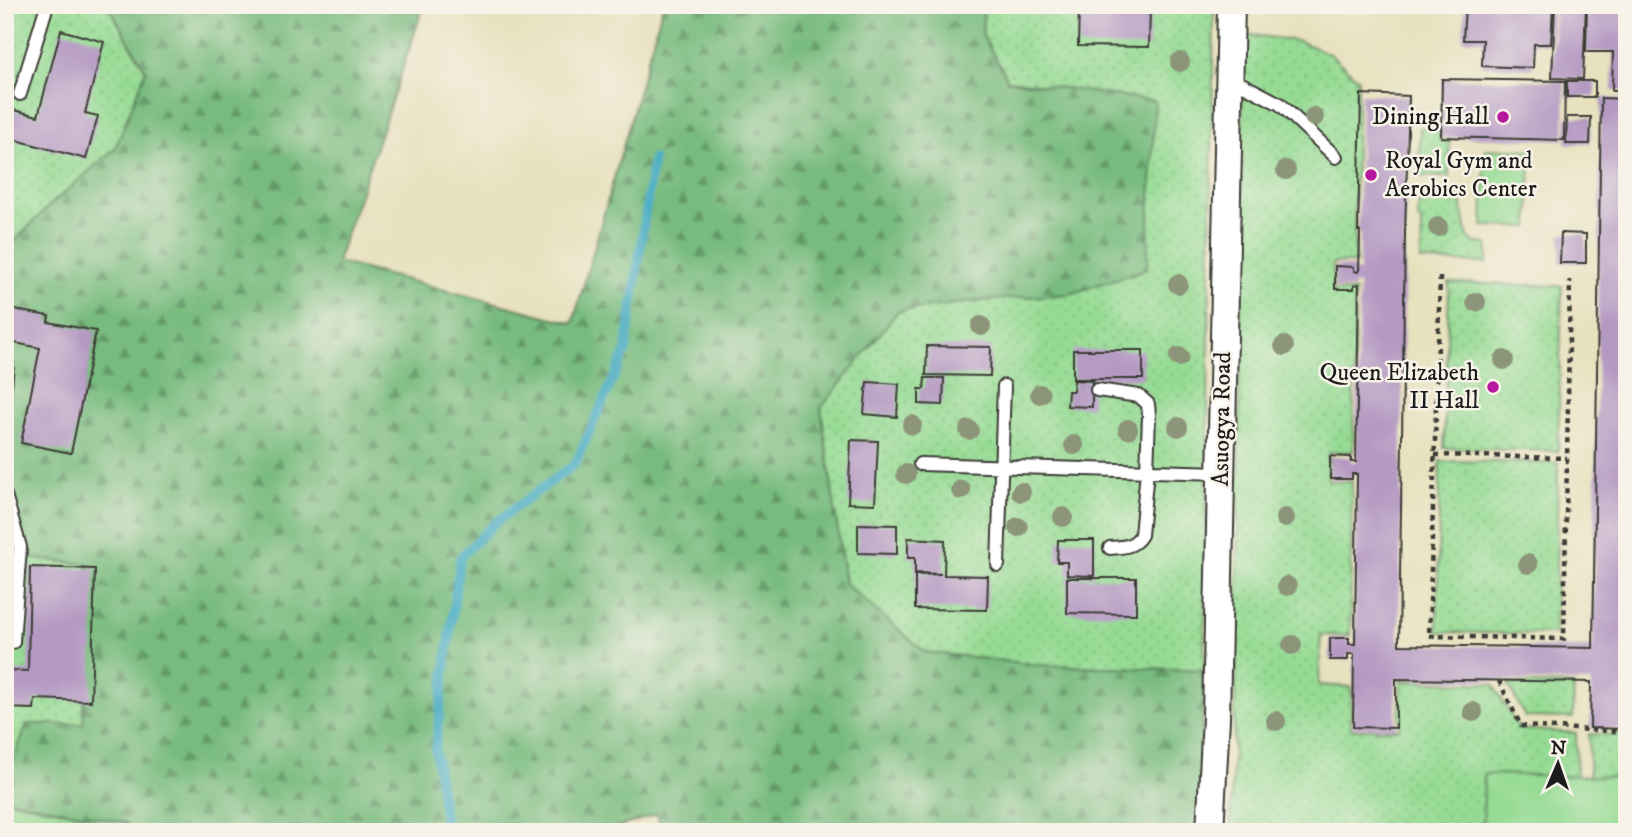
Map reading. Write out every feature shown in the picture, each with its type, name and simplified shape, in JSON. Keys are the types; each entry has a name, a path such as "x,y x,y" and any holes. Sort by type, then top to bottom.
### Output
{"street":[{"name":"Asuogya Road","path":"1210,832 1216,718 1231,5"}],"lane":[{"path":"20,94 47,5"},
{"path":"1229,78 1280,104 1336,157"},
{"path":"5,386 7,363"},
{"path":"998,565 1004,386"},
{"path":"1097,390 1139,396 1148,404 1149,415 1141,535 1137,541 1127,546 1110,548"},
{"path":"920,464 1221,473"},
{"path":"5,488 20,547 13,642"}],"path":[{"path":"1440,277 1429,636 1499,638 1564,639 1570,280"},
{"path":"1434,455 1567,458"},
{"path":"1499,638 1499,647"},
{"path":"1499,681 1521,726 1627,732"}],"green space":[{"path":"5,5 108,5 146,71 115,149 49,206 5,251"},
{"path":"108,5 416,5 422,11 337,262 573,323 663,5 984,5 982,34 1008,80 1155,101 1147,269 1070,294 898,311 821,408 845,584 925,652 1040,665 1204,670 1199,832 662,832 657,814 604,832 125,832 127,823 5,799 5,783 27,724 83,724 87,564 5,556 5,251 49,206 115,149 146,71"},
{"path":"984,5 1214,5 1204,670 1040,665 925,652 845,584 821,407 898,311 980,301 1154,101 1008,80 982,34"},
{"path":"1243,34 1299,41 1330,54 1358,79 1354,227 1356,263 1333,263 1333,291 1355,292 1353,452 1329,452 1328,481 1352,482 1350,636 1321,635 1319,685 1351,687 1351,729 1399,729 1401,681 1493,684 1519,729 1576,733 1577,799 1491,832 1230,832 1237,657"},
{"path":"1420,128 1440,129 1440,140 1450,140 1449,177 1419,176"},
{"path":"1485,149 1531,150 1529,227 1483,226"},
{"path":"1419,195 1460,196 1468,237 1474,243 1488,244 1487,263 1421,261 1422,221 1418,220"},
{"path":"1449,283 1562,286 1558,451 1444,448"},
{"path":"1440,461 1558,463 1555,634 1437,632"},
{"path":"5,556 87,564 83,724 5,783"},
{"path":"1508,684 1574,685 1573,718 1525,717"},
{"path":"1589,734 1627,735 1627,798 1589,798"},
{"path":"1484,774 1627,777 1627,832 1483,832"},
{"path":"5,800 127,823 125,832 5,832"}],"building":[{"path":"1079,5 1150,7 1149,47 1078,46"},
{"path":"1465,5 1553,5 1551,44 1534,44 1533,68 1482,66 1483,40 1463,40"},
{"path":"1555,5 1586,5 1583,79 1552,78"},
{"path":"1587,5 1627,5 1627,91 1612,91 1613,52 1586,52"},
{"path":"61,30 104,42 85,113 98,116 86,159 5,137 6,108 38,116"},
{"name":"Dining Hall","path":"1442,79 1565,81 1564,140 1441,137"},
{"path":"1567,81 1595,81 1595,97 1567,97"},
{"path":"1361,94 1409,96 1399,645 1593,648 1601,98 1627,99 1627,729 1590,728 1591,682 1396,679 1396,728 1353,727 1354,654 1348,654 1348,660 1330,660 1330,638 1349,638 1349,644 1355,644 1357,474 1352,474 1352,479 1330,479 1330,456 1351,457 1351,462 1356,462 1359,284 1354,285 1354,289 1335,289 1335,266 1354,267 1354,271 1359,272"},
{"path":"1567,117 1591,117 1590,144 1566,144"},
{"path":"1561,233 1586,234 1586,263 1560,263"},
{"path":"10,309 49,316 48,322 96,331 71,453 21,443 40,348 5,341"},
{"path":"927,346 991,347 990,376 926,375"},
{"path":"1073,350 1143,350 1143,379 1073,379"},
{"path":"925,378 944,378 943,405 919,404 919,389 924,389"},
{"path":"1074,380 1092,381 1092,407 1067,406 1068,391 1073,391"},
{"path":"867,382 899,384 897,417 864,414"},
{"path":"851,440 878,441 875,504 848,503"},
{"path":"858,524 897,525 897,554 858,553"},
{"path":"908,538 945,540 944,575 988,576 987,610 915,609 915,575 941,574 915,573 915,558 908,558"},
{"path":"1058,540 1094,540 1094,576 1067,575 1067,562 1057,562"},
{"path":"30,567 95,569 91,701 35,699 34,709 5,708 5,670 28,671"},
{"path":"1067,578 1136,578 1136,614 1067,613"}],"waterway":[{"path":"446,832 435,750 460,557 496,522 575,464 626,351 653,159"}],"place":[{"name":"Dining Hall","path":"1503,117"},
{"name":"Royal Gym and Aerobics Center","path":"1371,175"},
{"name":"Queen Elizabeth II Hall","path":"1493,387"}]}
